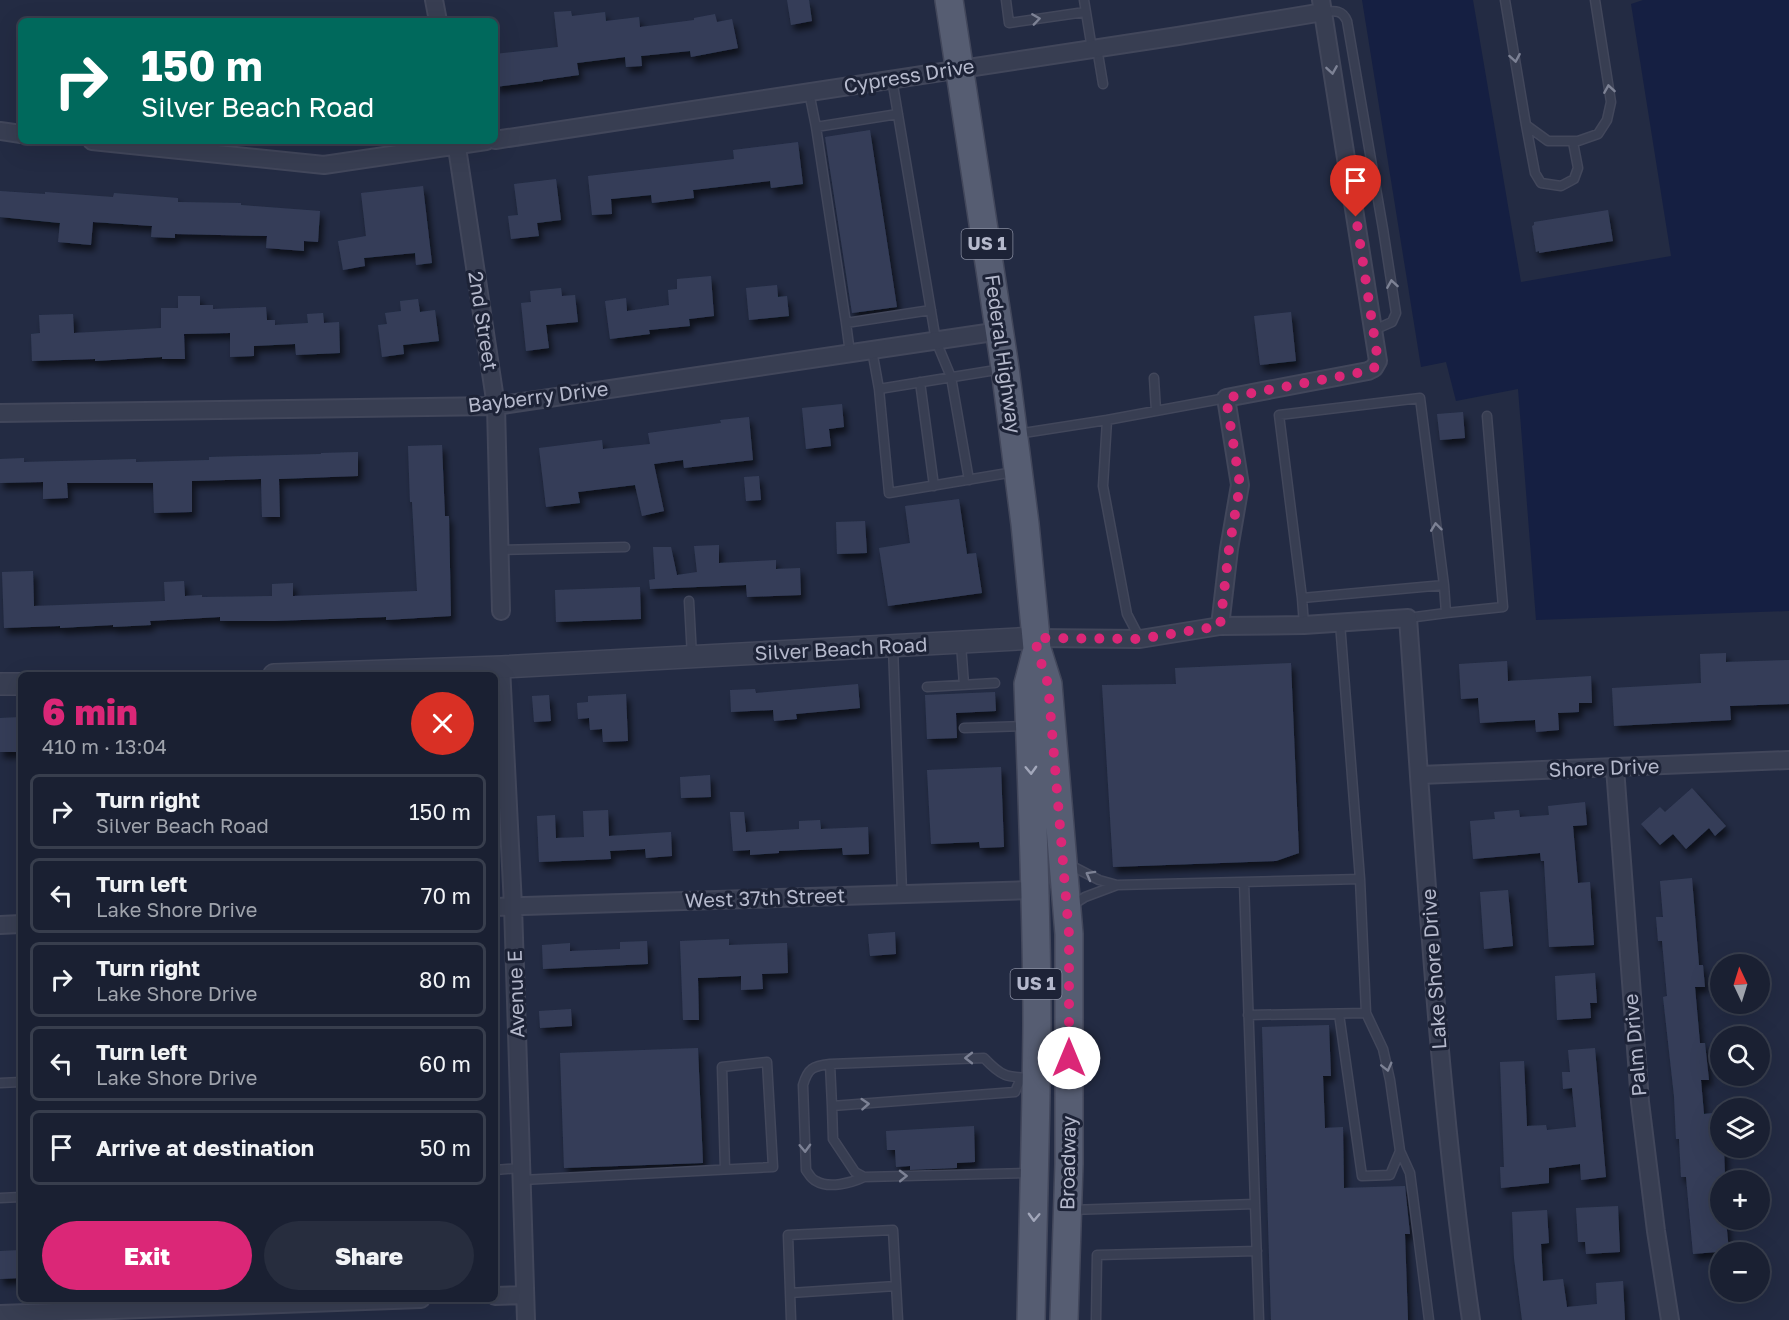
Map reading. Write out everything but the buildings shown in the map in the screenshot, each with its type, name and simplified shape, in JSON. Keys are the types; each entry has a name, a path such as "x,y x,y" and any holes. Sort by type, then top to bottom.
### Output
{"main road":[{"name":"Federal Highway","path":"949,0 1005,368 1019,471 1037,644"},
{"name":"Broadway","path":"1031,1320 1035,1173 1028,1078 1036,1024 1028,684 1037,644"},
{"name":"Broadway","path":"1037,644 1048,684 1069,934 1069,1164 1064,1320"},
{"path":"1036,1024 1044,1029 1050,1043 1049,1192 1054,1203 1067,1210"}],"street":[{"path":"434,0 437,18"},
{"path":"1220,626 1229,549 1240,485 1226,398 1368,371 1374,368 1378,361 1322,6"},
{"name":"Cypress Drive","path":"498,140 1095,48 1322,6"},
{"path":"0,131 18,134"},
{"path":"121,144 324,165 450,144"},
{"name":"2nd Street","path":"456,144 496,406 501,611"},
{"name":"Bayberry Drive","path":"0,413 496,406 1000,332"},
{"name":"Silver Beach Road","path":"358,672 501,667 961,642 1037,644 1140,639 1220,626 1304,625 1408,618"},
{"name":"Lake Shore Drive","path":"1408,618 1444,1111 1471,1320"},
{"name":"Avenue E","path":"501,667 513,906 526,1320"},
{"path":"0,684 18,684"},
{"name":"Shore Drive","path":"1420,775 1789,760"},
{"name":"Palm Drive","path":"1615,768 1640,1102 1670,1320"},
{"name":"West 37th Street","path":"498,907 1034,890"},
{"path":"0,925 18,924"},
{"path":"498,1296 525,1295"},
{"path":"0,1314 337,1302"}],"lane":[{"path":"1006,0 1009,23 1085,12"},
{"path":"1084,0 1103,84"},
{"path":"1505,0 1534,173 1541,183 1562,186 1574,179 1578,168 1573,142"},
{"path":"1526,126 1548,141 1573,142 1598,134 1607,120 1611,102 1595,0"},
{"path":"1322,6 1342,13 1347,21 1383,229 1396,313 1392,322 1374,330"},
{"path":"892,79 936,341 951,377 969,480"},
{"path":"809,92 850,353"},
{"path":"816,127 898,114"},
{"path":"846,323 931,310"},
{"path":"872,350 879,389 889,493 1019,471"},
{"path":"879,389 1005,368"},
{"path":"1154,378 1156,411"},
{"path":"920,382 934,486"},
{"path":"1014,435 1226,398"},
{"path":"1304,625 1279,415 1420,398 1446,613"},
{"path":"1408,618 1503,607 1487,416"},
{"path":"1107,420 1104,486 1127,614 1140,639"},
{"path":"499,550 625,546"},
{"path":"1302,598 1444,585"},
{"path":"688,601 692,657"},
{"path":"1340,623 1360,879 1366,1013 1383,1049 1390,1080 1400,1151 1410,1173 1430,1320"},
{"path":"961,642 964,685"},
{"path":"893,646 902,894"},
{"path":"927,687 995,683"},
{"path":"964,728 1029,726"},
{"path":"1063,862 1099,880 1117,885 1360,879"},
{"path":"1244,882 1259,1320"},
{"path":"1067,909 1085,897 1117,885"},
{"path":"1248,1015 1366,1013"},
{"path":"1339,1014 1362,1176 1390,1175 1400,1151"},
{"path":"864,1176 852,1183 824,1185 813,1181 806,1170 803,1085 811,1069 830,1064 984,1058 995,1070 1009,1078 1028,1078"},
{"path":"498,1170 522,1174 725,1169 773,1167 767,1062 722,1067 725,1169"},
{"path":"830,1064 833,1139 855,1172 864,1176 1035,1173"},
{"path":"832,1107 1014,1092 1028,1078"},
{"path":"0,1083 18,1083"},
{"path":"0,1198 18,1197"},
{"path":"1067,1210 1255,1204"},
{"path":"791,1320 788,1235 893,1230 898,1320"},
{"path":"1096,1320 1097,1255 1257,1251"},
{"path":"790,1293 896,1286"}],"water":[{"path":"1362,0 1473,0 1521,282 1671,256 1631,4 1643,0 1789,0 1789,611 1536,620 1518,389 1456,401 1446,362 1421,367"}],"route":[{"path":"1069,1058 1069,934 1048,684 1037,650 1036,638 1140,639 1220,626 1229,549 1240,485 1226,398 1368,371 1374,368 1378,361 1356,217"}]}
